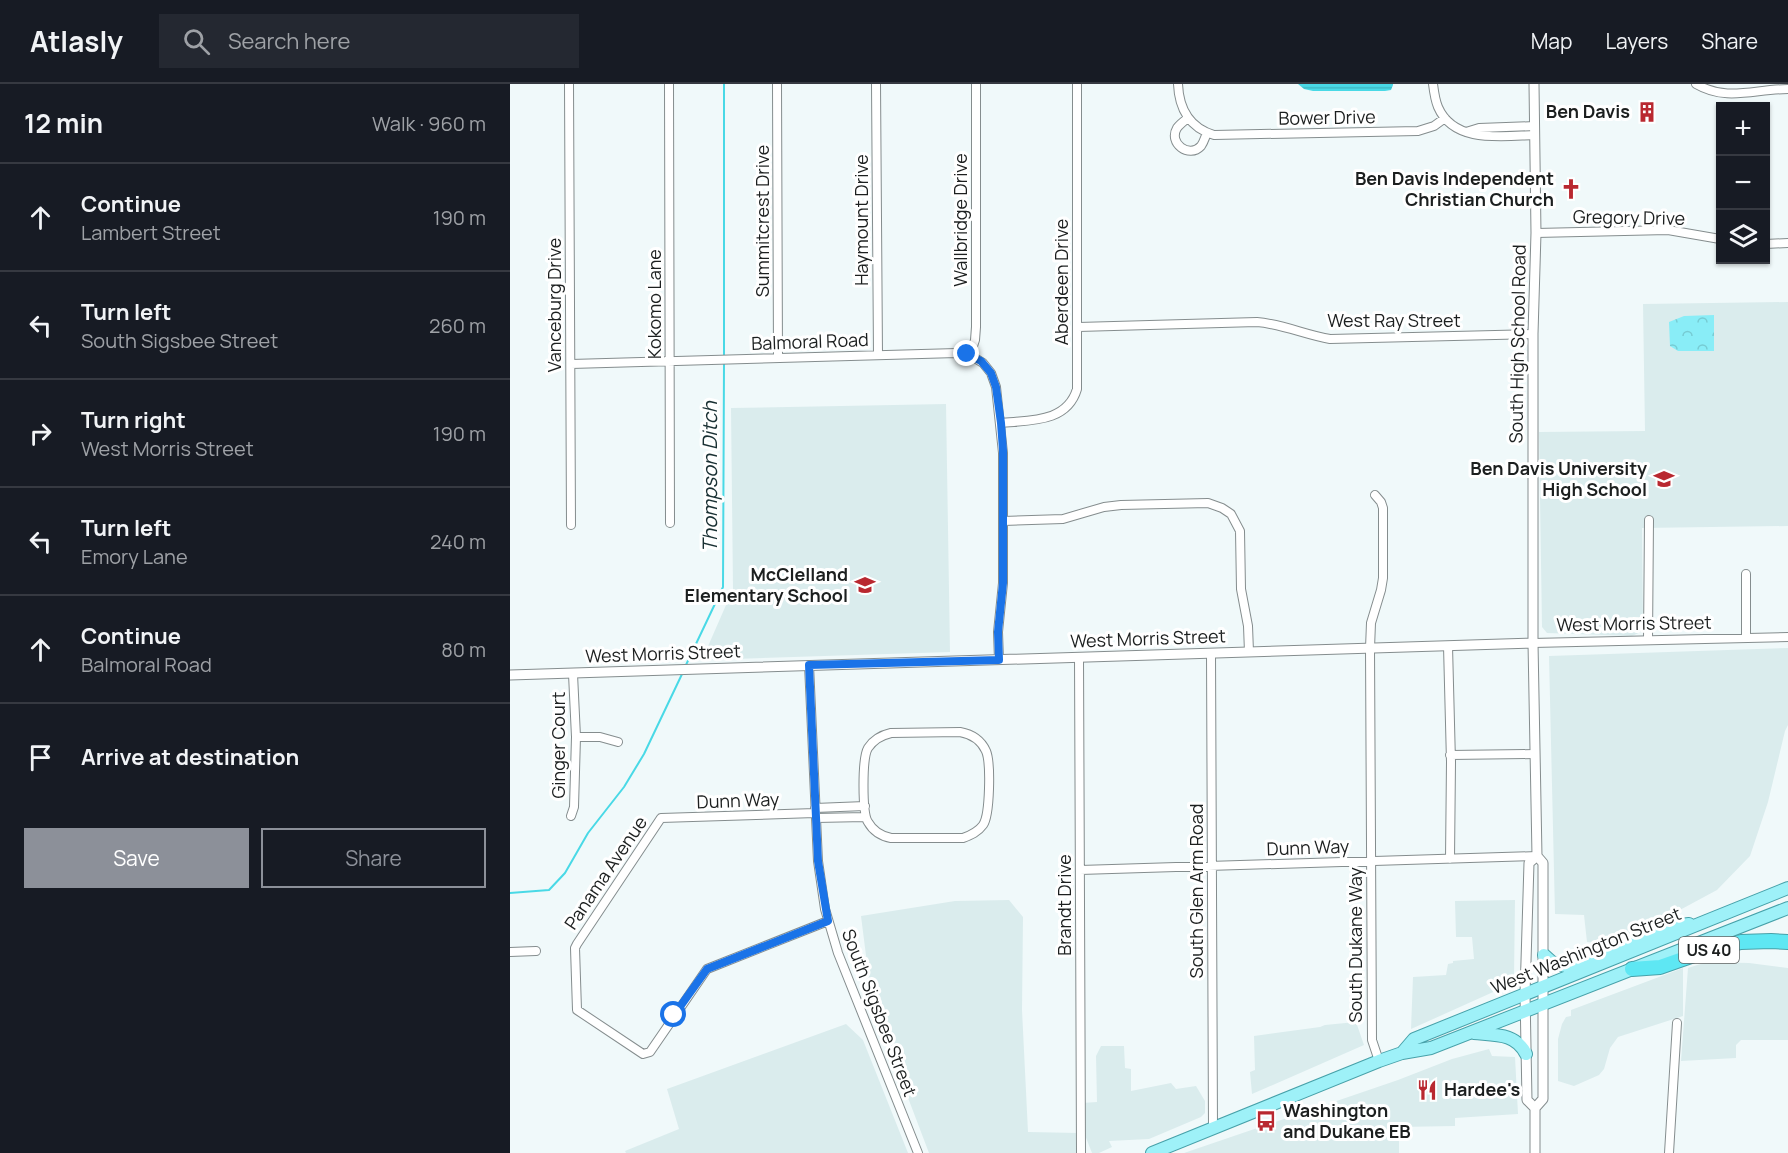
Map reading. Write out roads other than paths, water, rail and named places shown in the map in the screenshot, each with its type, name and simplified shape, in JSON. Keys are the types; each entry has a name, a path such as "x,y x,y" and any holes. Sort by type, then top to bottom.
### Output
{"highway":[{"name":"US 40","path":"1632,969 1660,967 1714,948 1742,942 1788,942"}],"main road":[{"name":"West Washington Street","path":"1402,1053 1414,1039 1788,888"},
{"name":"West Washington Street","path":"1152,1153 1379,1061 1402,1053 1431,1048 1788,908"},
{"path":"1544,955 1554,964 1567,966 1672,926 1708,921"},
{"path":"1470,1033 1514,1039 1522,1045 1526,1054"}],"street":[{"name":"Vanceburg Drive","path":"569,84 571,525"},
{"name":"Kokomo Lane","path":"669,84 670,523"},
{"name":"Summitcrest Drive","path":"777,84 778,358"},
{"name":"Haymount Drive","path":"876,84 878,355"},
{"name":"Wallbridge Drive","path":"970,355 976,327 976,84"},
{"name":"Aberdeen Drive","path":"1001,423 1047,418 1061,412 1075,395 1078,383 1077,84"},
{"path":"1178,84 1180,103 1188,118 1207,133 1201,145 1191,151 1182,148 1176,142 1175,135 1178,126 1188,118"},
{"path":"1433,84 1437,102 1445,118 1466,132 1478,136 1534,130"},
{"name":"South High School Road","path":"1534,84 1536,233 1533,334 1533,643 1537,856 1543,863 1544,955 1543,1100 1535,1108 1535,1153"},
{"path":"1696,84 1713,92 1730,94 1788,89"},
{"name":"Bower Drive","path":"1207,133 1220,135 1418,131 1434,126 1445,118"},
{"name":"Gregory Drive","path":"1536,233 1668,230 1716,238"},
{"path":"1770,244 1788,243"},
{"name":"West Ray Street","path":"1078,327 1257,322 1334,339 1533,334"},
{"name":"Balmoral Road","path":"571,364 957,353 970,355"},
{"path":"970,355 983,363 993,378 1001,423 1003,583 998,632 999,660"},
{"name":"South Dukane Way","path":"1375,495 1383,508 1383,572 1381,590 1371,623 1370,648 1372,1040 1379,1061"},
{"path":"1003,521 1063,519 1104,507 1121,505 1208,503 1225,509 1237,524 1241,538 1242,594 1249,652"},
{"path":"1648,640 1649,520"},
{"path":"1746,574 1746,638"},
{"name":"West Morris Street","path":"510,675 1788,637"},
{"path":"1448,646 1450,859"},
{"name":"South Glen Arm Road","path":"1211,653 1213,1129"},
{"name":"Brandt Drive","path":"1079,657 1081,1153"},
{"name":"South Sigsbee Street","path":"809,665 818,867 828,921 918,1153"},
{"name":"Ginger Court","path":"571,816 574,807 576,737 573,674"},
{"path":"960,732 978,740 985,750 988,762 988,811 986,820 972,835 963,838 891,838 878,833 865,817 864,759 867,750 875,740 884,734 960,732"},
{"path":"576,737 600,737 618,742"},
{"path":"1450,755 1535,754"},
{"path":"816,813 865,806"},
{"path":"816,813 865,817"},
{"name":"Dunn Way","path":"661,819 816,813"},
{"name":"Panama Avenue","path":"661,819 575,948 577,1010 643,1054 650,1052 707,969 828,921"},
{"name":"South High School Road","path":"1535,1108 1527,1100 1525,994 1529,863 1537,856"},
{"name":"Dunn Way","path":"1080,870 1537,856"},
{"path":"510,952 536,951"},
{"path":"1670,1153 1677,1023"}],"waterway":[{"name":"Thompson Ditch","path":"724,84 724,357"},
{"name":"Thompson Ditch","path":"685,667 723,587 724,363"},
{"name":"Thompson Ditch","path":"510,893 549,890 565,873 588,833 624,787 644,754 683,672"}],"place":[{"name":"Ben Davis","path":"1647,112"},
{"name":"Ben Davis Independent Christian Church","path":"1571,189"},
{"name":"Ben Davis University High School","path":"1664,479"},
{"name":"McClelland Elementary School","path":"865,585"},
{"name":"Hardee's","path":"1427,1090"},
{"name":"Washington and Dukane EB","path":"1266,1121"}]}
